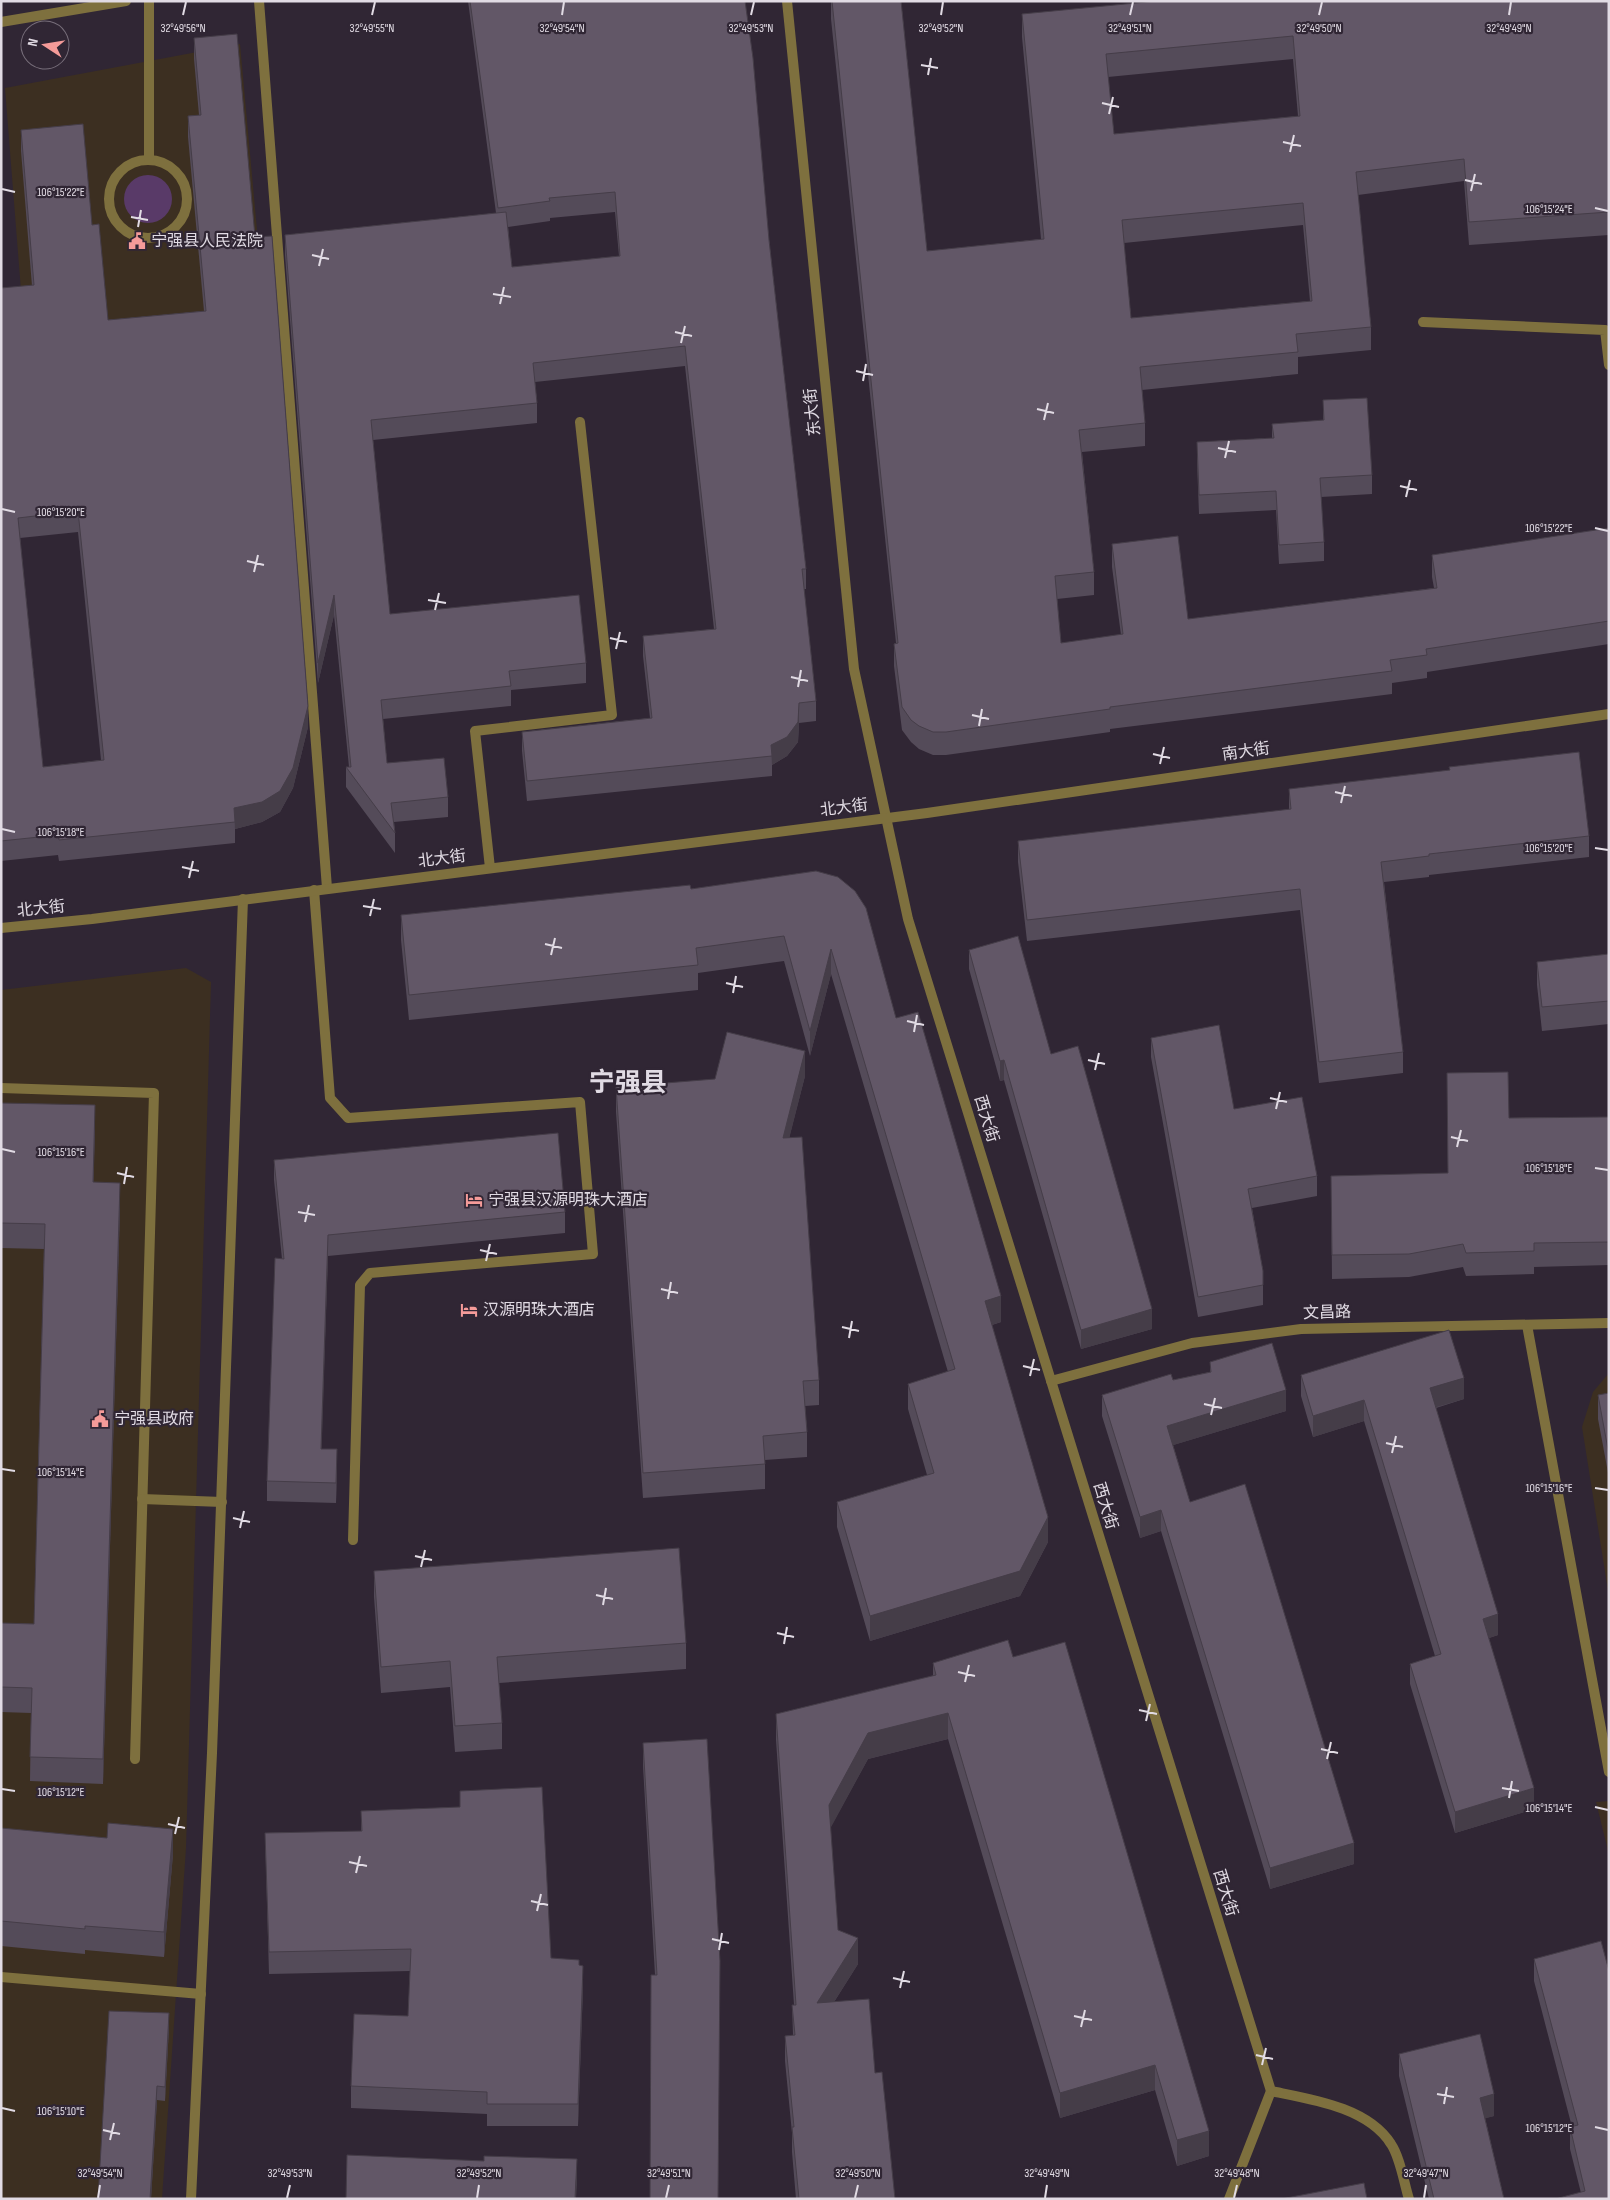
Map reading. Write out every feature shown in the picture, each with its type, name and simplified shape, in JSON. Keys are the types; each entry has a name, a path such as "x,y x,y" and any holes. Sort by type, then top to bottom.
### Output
{"street":[{"path":"1,22 126,1"},
{"path":"149,1 149,160"},
{"path":"259,1 327,888"},
{"name":"东大街","path":"787,1 854,669 886,818"},
{"path":"149,160 166,164 180,176 187,193 186,212 176,228 160,238 142,239 125,232 112,217 108,199 113,181 122,170 135,162 149,160"},
{"path":"1423,322 1605,330 1609,365"},
{"path":"490,868 475,732 612,715 580,422"},
{"name":"南大街","path":"886,818 1609,714"},
{"name":"北大街","path":"1,928 92,919 886,818"},
{"name":"西大街","path":"886,818 908,919 1270,2091"},
{"path":"314,890 330,1098 348,1118 580,1102 593,1254 370,1273 360,1285 353,1540"},
{"path":"191,2199 222,1502 243,899"},
{"path":"1,1088 154,1093 135,1759"},
{"name":"文昌路","path":"1051,1381 1192,1343 1301,1328 1609,1323"},
{"path":"1527,1325 1609,1772"},
{"path":"142,1499 222,1502"},
{"path":"1,1977 201,1994"},
{"path":"1229,2199 1270,2091 1327,2103 1361,2117 1385,2136 1392,2146 1409,2199"}],"shaded area":[{"name":"宁强县人民法院","path":"240,44 272,394 31,417 5,88"},
{"path":"143,175 153,175 165,182 172,194 172,204 165,216 153,223 143,223 135,219 128,212 124,204 124,194 128,186 135,179"},
{"name":"宁强县政府","path":"186,968 211,982 186,1848 162,2199 1,2199 1,990"},
{"path":"1609,1373 1609,1597 1582,1427 1593,1392"},
{"path":"1609,1801 1609,1855 1596,1802"}],"building":[{"path":"470,1 745,1 753,58 769,240 806,569 802,569 816,701 799,703 798,722 787,737 771,745 772,756 527,781 522,732 652,718 643,636 716,629 685,346 533,363 537,403 371,420 390,614 579,595 586,663 509,671 511,686 381,700 387,763 444,758 448,797 391,803 395,833 346,767 351,767 334,595 318,663 285,235 506,212 512,267 620,256 615,192 549,198 550,201 498,208"},
{"path":"832,1 901,1 927,251 1044,239 1022,14 1156,1 1609,1 1609,212 1469,222 1464,159 1356,172 1371,327 1296,334 1298,352 1140,367 1145,423 1079,430 1094,572 1055,576 1061,643 1123,634 1112,544 1178,536 1188,619 1437,588 1432,555 1609,528 1609,621 1426,649 1427,655 1390,660 1392,671 1110,707 1110,709 946,732 933,732 919,726 911,720 902,707 894,644 898,643","holes":["1293,36 1300,116 1114,134 1106,54","1303,203 1312,301 1131,318 1122,220"]},
{"path":"237,34 255,237 272,236 308,706 293,768 280,791 262,802 234,808 235,822 59,840 58,835 1,841 1,288 34,285 21,130 83,124 92,225 99,224 108,320 206,311 188,116 201,115 194,38","holes":["78,511 104,760 43,767 18,518"]},
{"path":"1367,398 1372,475 1320,478 1324,542 1279,545 1276,491 1199,495 1197,442 1274,438 1272,424 1324,420 1323,400"},
{"path":"1579,752 1589,836 1429,854 1429,856 1381,862 1403,1052 1319,1062 1300,889 1027,920 1018,841 1291,809 1289,789 1450,770 1449,767"},
{"path":"816,871 838,877 855,891 866,908 896,1018 918,1012 1001,1296 985,1301 1048,1517 1020,1571 870,1616 837,1502 934,1473 908,1384 955,1369 831,949 810,1031 784,936 696,948 698,965 409,995 401,915 690,885 691,889"},
{"path":"1018,936 1051,1054 1078,1046 1152,1309 1081,1330 1004,1060 1000,1061 969,950"},
{"path":"1609,954 1609,1001 1542,1007 1537,962"},
{"path":"1219,1025 1234,1109 1302,1097 1317,1176 1248,1189 1263,1271 1263,1285 1198,1297 1151,1038"},
{"path":"727,1032 805,1051 783,1138 802,1137 819,1380 803,1381 807,1432 763,1436 765,1464 643,1473 616,1087 715,1079"},
{"path":"1508,1072 1509,1118 1609,1117 1609,1242 1534,1243 1534,1251 1466,1253 1463,1244 1409,1254 1332,1255 1331,1176 1448,1173 1447,1073"},
{"path":"1,1103 95,1105 93,1182 120,1183 103,1759 30,1757 32,1688 1,1687 1,1623 34,1624 45,1224 1,1223"},
{"path":"558,1133 565,1212 328,1235 321,1449 337,1449 336,1483 267,1481 275,1258 284,1259 274,1160"},
{"path":"1449,1330 1464,1378 1430,1388 1498,1614 1483,1619 1534,1788 1455,1812 1410,1664 1441,1654 1364,1400 1313,1416 1301,1375"},
{"path":"1272,1343 1286,1390 1167,1426 1190,1502 1245,1484 1354,1843 1270,1868 1161,1510 1140,1517 1102,1395 1171,1374 1173,1380 1211,1372 1210,1362"},
{"path":"1609,1393 1609,1455 1598,1395"},
{"path":"679,1548 686,1643 497,1657 502,1723 455,1726 450,1661 381,1667 374,1571"},
{"path":"1008,1640 1013,1657 1065,1642 1209,2131 1177,2140 1155,2065 1060,2093 948,1713 868,1733 829,1805 838,1930 858,1938 817,2003 869,1999 875,2073 882,2072 895,2199 799,2199 785,2036 795,2035 792,2005 796,2005 776,1714 936,1675 933,1663"},
{"path":"707,1739 720,1961 718,2199 650,2199 651,1975 657,1975 643,1743"},
{"path":"542,1787 551,1958 579,1960 579,1965 583,1966 578,2104 487,2104 487,2092 351,2086 354,2014 408,2016 411,1949 269,1952 265,1833 362,1831 361,1811 460,1807 460,1791"},
{"path":"108,1823 173,1829 164,1932 85,1926 85,1929 1,1921 1,1828 107,1838"},
{"path":"1601,1941 1609,1971 1609,2199 1555,2199 1585,2191 1570,2127 1578,2125 1534,1959"},
{"path":"109,2011 169,2013 165,2087 157,2086 150,2199 98,2199"},
{"path":"1480,2034 1494,2094 1480,2098 1504,2199 1434,2199 1399,2054"},
{"path":"347,2155 484,2161 484,2156 577,2159 575,2198 346,2199"},
{"path":"1364,2183 1367,2199 1281,2199"}],"place":[{"name":"宁强县人民法院","path":"137,241"},
{"name":"宁强县汉源明珠大酒店","path":"474,1200"},
{"name":"汉源明珠大酒店","path":"469,1310"},
{"name":"宁强县政府","path":"100,1419"}],"district":[{"name":"宁强县","path":"628,1083"}]}
